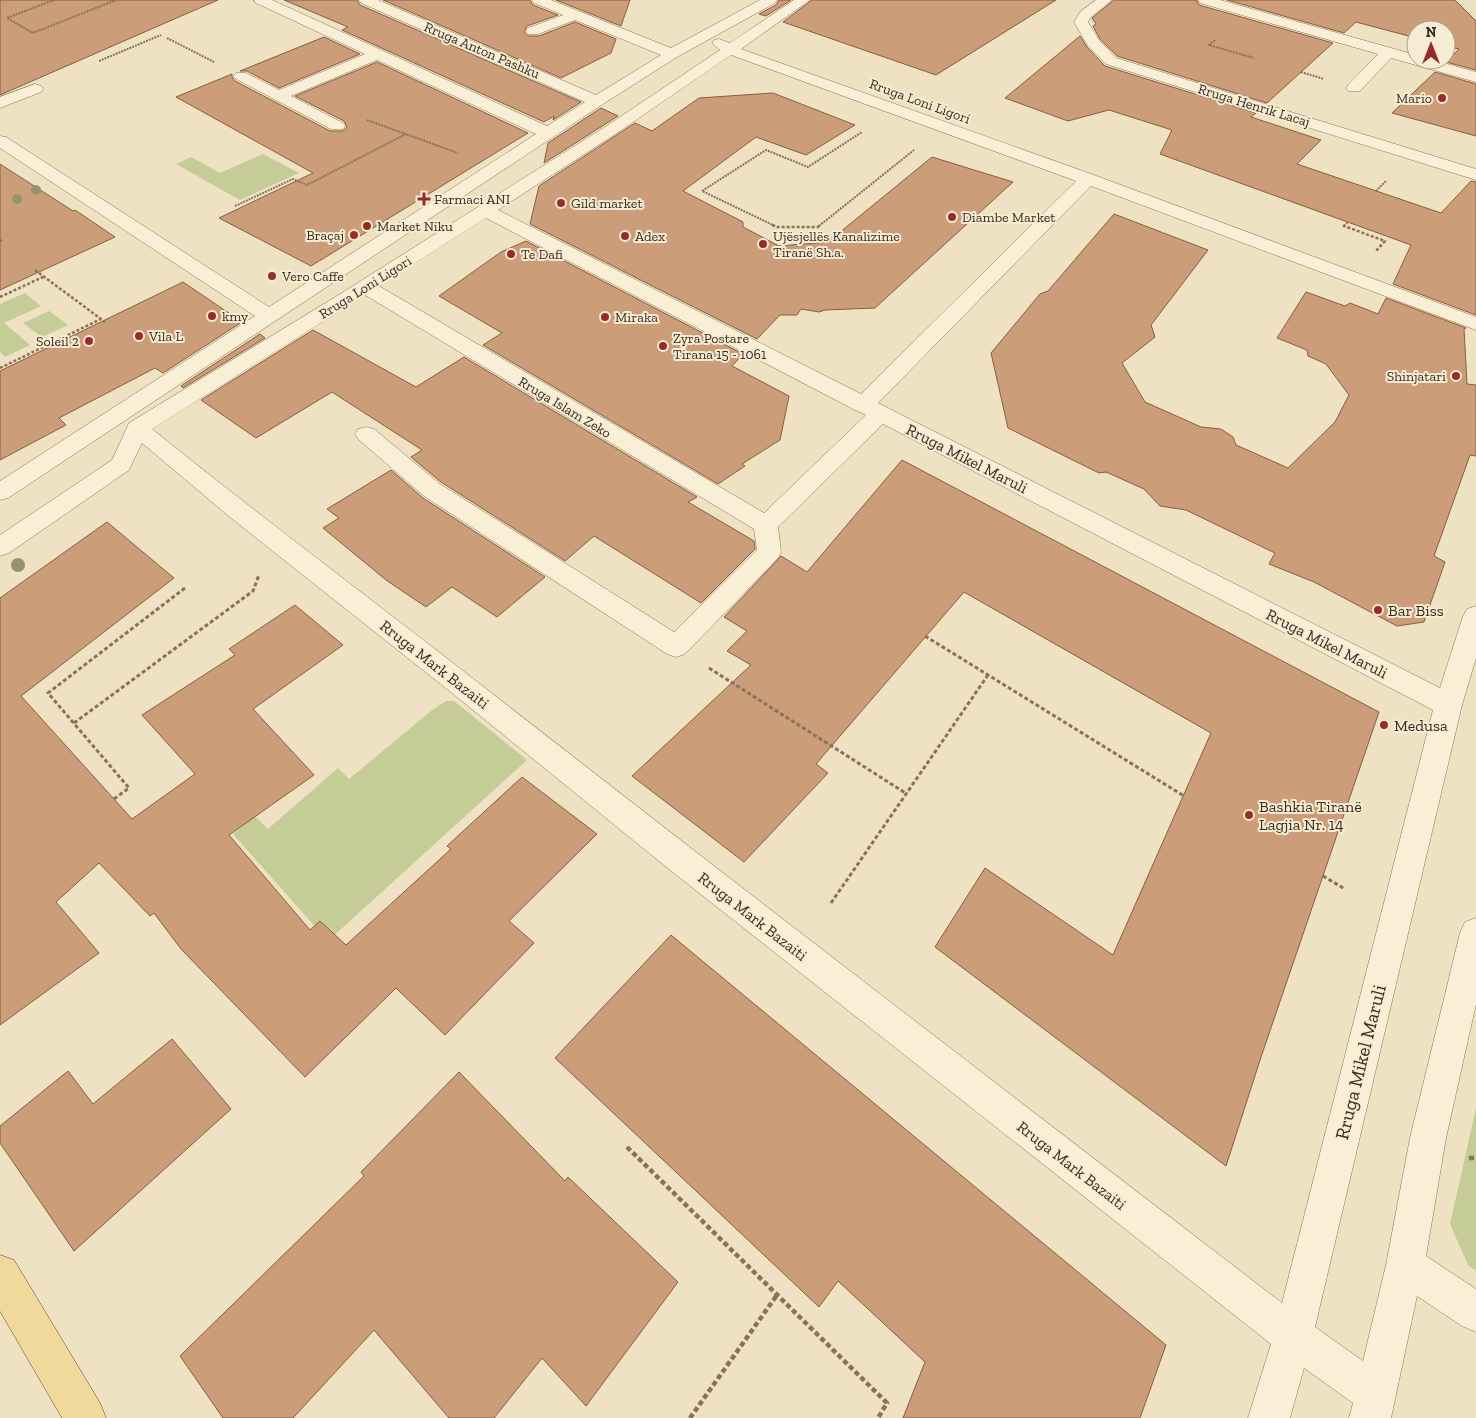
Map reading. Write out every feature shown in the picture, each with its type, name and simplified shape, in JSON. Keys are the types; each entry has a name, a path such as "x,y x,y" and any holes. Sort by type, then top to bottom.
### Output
{"main road":[{"path":"0,1274 85,1418"}],"street":[{"path":"261,0 548,133"},
{"name":"Rruga Anton Pashku","path":"366,0 597,101"},
{"path":"539,0 672,54"},
{"name":"Rruga Loni Ligori","path":"0,492 597,101 672,54 770,0"},
{"name":"Rruga Loni Ligori","path":"138,428 366,287 614,128 803,0"},
{"name":"Rruga Henrik Lacaj","path":"1105,0 1085,15 1082,22 1089,38 1101,54 1111,61 1476,175"},
{"path":"1205,0 1476,77"},
{"path":"533,32 575,15"},
{"path":"707,36 746,38 763,43"},
{"path":"707,36 731,50 1411,281"},
{"path":"1354,88 1388,52"},
{"path":"278,96 378,54"},
{"path":"241,76 337,126"},
{"path":"0,103 35,89"},
{"path":"0,141 269,316"},
{"path":"1090,171 1476,324"},
{"path":"366,434 432,490 676,647 769,552 766,525 1090,171"},
{"name":"Rruga Mikel Maruli","path":"486,210 1448,705"},
{"name":"Rruga Islam Zeko","path":"366,287 766,525"},
{"path":"0,547 121,465 138,428"},
{"name":"Rruga Mark Bazaiti","path":"138,428 239,512 475,695 676,856 1293,1336 1373,1406"},
{"name":"Rruga Mikel Maruli","path":"1269,1418 1293,1336 1448,705 1476,616"},
{"path":"1373,1406 1405,1265 1428,1138 1476,933"},
{"path":"1405,1265 1476,1312"}],"path":[{"path":"54,0 8,18 33,33 116,0"},
{"path":"99,61 162,35"},
{"path":"167,38 241,76"},
{"path":"1215,40 1209,45 1254,58"},
{"path":"1301,72 1312,76"},
{"path":"360,117 459,153"},
{"path":"868,128 808,167 766,150 702,192 777,227 818,227 916,147"},
{"path":"235,206 293,179 307,186 406,134"},
{"path":"1376,191 1386,181"},
{"path":"1348,222 1344,226 1385,241 1365,264"},
{"path":"35,270 105,322"},
{"path":"0,297 43,277"},
{"path":"0,367 101,319"},
{"path":"74,723 254,591 272,536"},
{"path":"114,799 129,788 48,693 184,588"},
{"path":"924,636 1184,796"},
{"path":"676,647 907,794"},
{"path":"831,903 988,675"},
{"path":"1323,876 1345,889"},
{"path":"627,1147 887,1403 878,1418"},
{"path":"690,1418 777,1295"}],"green space":[{"path":"263,154 299,173 240,200 176,164 191,157 220,173"},
{"path":"25,293 41,306 4,323 30,345 5,357 0,352 0,304"},
{"path":"49,311 68,325 42,337 23,323"},
{"path":"446,701 454,701 527,760 328,941 233,834 254,815 268,829 338,768 349,779 431,711"},
{"path":"1476,1108 1476,1271 1468,1265 1450,1224"}],"building":[{"path":"0,0 218,0 0,95"},
{"path":"284,0 357,0 360,5 581,102 553,120 554,116 544,122 342,30 348,27"},
{"path":"383,0 530,0 533,5 558,15 527,26 524,32 528,36 539,36 575,22 616,39 611,53 561,78"},
{"path":"556,0 630,0 621,26"},
{"path":"779,0 791,0 766,16 759,14 776,5"},
{"path":"812,0 1056,0 936,75 783,22"},
{"path":"1114,0 1196,0 1199,5 1333,43 1267,103 1117,56 1100,39 1093,26 1096,24 1092,18"},
{"path":"1227,0 1455,0 1476,21 1476,70 1456,65 1456,52 1459,49 1456,48 1456,20 1406,20 1406,35 1356,22 1344,33"},
{"path":"1080,36 1087,47 1105,66 1256,113 1251,117 1321,140 1297,164 1441,213 1471,181 1476,182 1476,315 1393,284 1411,245 1160,154 1172,130 1109,110 1068,121 1005,98"},
{"path":"324,37 360,54 279,88 247,71 240,71"},
{"path":"377,62 528,133 311,266 219,218 313,173 176,97 232,74 235,81 330,131 343,131 347,127 344,121 295,96"},
{"name":"Mario","path":"1435,72 1476,84 1476,136 1392,113"},
{"path":"773,93 855,125 806,155 756,137 683,191 743,222 743,227 779,246 828,242 932,157 1013,182 875,308 825,310 819,312 801,309 797,315 780,315 757,339 530,224 539,186 635,123 652,131 699,98"},
{"path":"601,108 618,116 544,163 548,143"},
{"path":"0,164 73,211 75,210 115,237 0,290"},
{"path":"1114,214 1208,250 1151,325 1155,337 1122,363 1145,402 1201,427 1221,429 1233,437 1236,445 1288,468 1335,422 1349,395 1326,364 1308,356 1307,350 1277,338 1306,292 1345,306 1350,303 1378,314 1386,298 1466,328 1464,329 1467,384 1476,385 1476,456 1470,455 1434,556 1445,562 1424,622 1397,626 1314,582 1269,564 1275,553 1186,510 1160,506 1144,489 1106,472 1099,473 1008,428 991,353 1040,294 1048,291"},
{"path":"526,241 743,354 732,366 789,396 780,440 742,464 745,466 718,484 483,345 502,333 439,296 501,252"},
{"name":"Vila L","path":"183,282 242,322 163,373 155,368 59,418 66,425 0,460 0,371"},
{"path":"313,330 416,387 464,357 697,497 688,502 754,541 755,549 701,603 594,536 565,561 441,482 411,457 422,450 332,392 256,438 201,400"},
{"path":"260,334 265,338 183,388 181,386"},
{"path":"902,460 1379,712 1261,1057 1226,1166 935,947 985,868 1113,955 1211,733 964,592 816,764 828,773 744,862 632,776 751,665 727,651 747,631 724,617 781,556 807,572"},
{"path":"391,470 423,498 545,577 497,617 452,587 426,607 386,580 323,528 339,518 327,509"},
{"path":"107,522 174,578 21,696 132,819 195,774 142,715 235,655 229,649 295,605 343,645 253,709 314,775 229,835 310,930 320,921 346,945 451,849 447,846 522,777 597,834 509,921 534,943 445,1035 396,988 305,1077 181,949 154,913 150,916 99,863 56,902 99,953 0,1025 0,598"},
{"path":"671,935 1166,1345 1140,1418 903,1418 925,1362 838,1281 819,1307 555,1058"},
{"path":"172,1039 231,1109 74,1251 0,1143 0,1126 68,1071 93,1104"},
{"path":"459,1072 565,1181 568,1177 678,1282 586,1406 542,1358 494,1418 449,1418 374,1330 293,1418 223,1418 180,1356 364,1176 361,1172"}],"place":[{"name":"Mario","path":"1442,98"},
{"name":"Farmaci ANI","path":"424,199"},
{"name":"Gild market","path":"561,203"},
{"name":"Diambe Market","path":"952,217"},
{"name":"Market Niku","path":"367,226"},
{"name":"Braçaj","path":"354,235"},
{"name":"Adex","path":"625,236"},
{"name":"Ujësjellës Kanalizime Tiranë Sh.a.","path":"763,244"},
{"name":"Te Dafi","path":"511,254"},
{"name":"Vero Caffe","path":"272,276"},
{"name":"kmy","path":"212,316"},
{"name":"Miraka","path":"605,317"},
{"name":"Vila L","path":"139,336"},
{"name":"Soleil 2","path":"89,341"},
{"name":"Zyra Postare Tirana 15 - 1061","path":"663,346"},
{"name":"Shinjatari","path":"1456,376"},
{"name":"Bar Biss","path":"1378,610"},
{"name":"Medusa","path":"1384,725"},
{"name":"Bashkia Tiranë Lagjia Nr. 14","path":"1249,815"}]}
